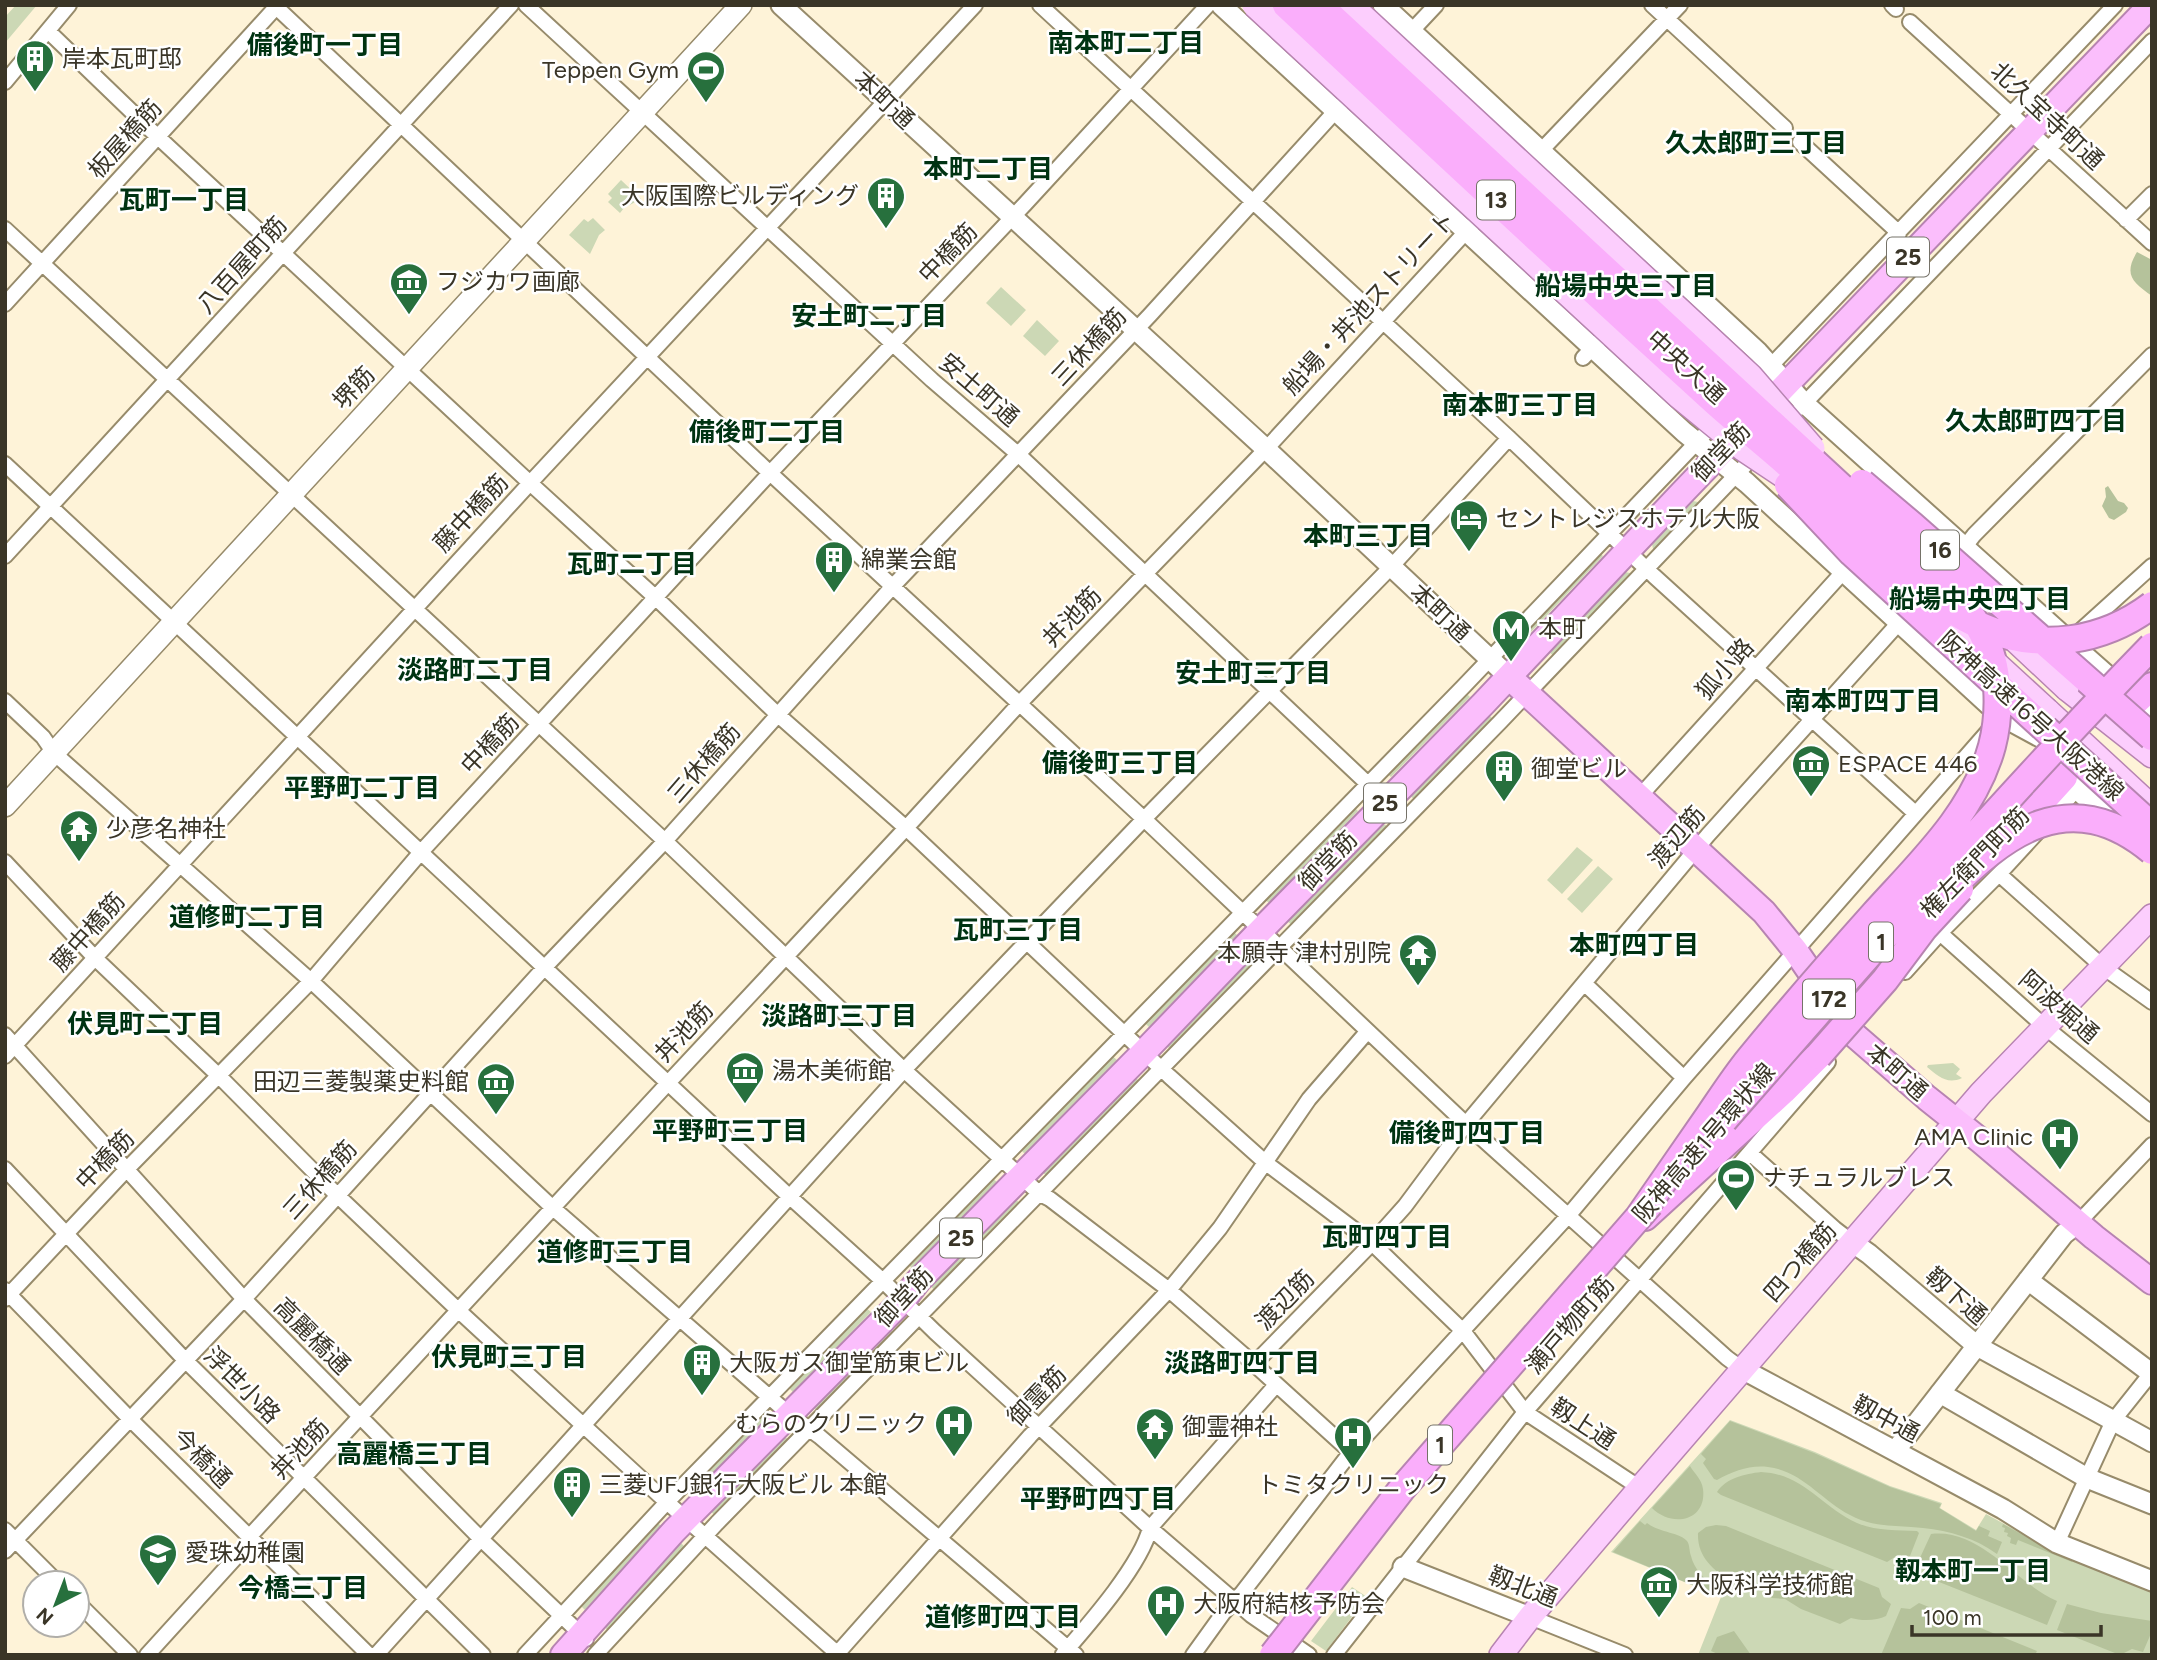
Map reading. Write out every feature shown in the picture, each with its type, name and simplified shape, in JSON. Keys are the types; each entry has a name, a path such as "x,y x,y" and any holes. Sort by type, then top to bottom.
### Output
{"highway":[{"name":"13","path":"1286,5 1713,385"},
{"name":"13","path":"1319,5 1713,385 1795,471 1923,589 1962,617 2021,639 2057,641 2099,633 2124,623 2152,605"},
{"name":"御堂筋","path":"563,1655 594,1649 687,1519 799,1423 911,1308 918,1281 1020,1177 1153,1061 1261,930 1788,384 2039,140 2148,8"},
{"name":"16","path":"1713,385 1893,508 2151,749"},
{"name":"阪神高速16号大阪港線","path":"1713,385 1803,503 1852,553 2152,825"},
{"name":"1","path":"1638,1218 1748,1060 1955,820 1984,769 1992,748 1998,709 1994,673 1983,635 1960,600 1880,522 1713,385"},
{"name":"阪神高速1号環状線","path":"1280,1647 1401,1490 1619,1253 1638,1218 2028,777 2152,646"},
{"name":"本町通","path":"1508,677 1764,912 1795,950 1852,1033 2152,1282"},
{"path":"1619,1253 1818,1056 1885,981 1936,914 1992,868 2070,783"},
{"path":"1810,1022 1964,874 1992,850 2017,834 2053,821 2088,819 2126,832 2152,851"}],"main road":[{"name":"堺筋","path":"5,806 741,5"},
{"name":"中央大通","path":"1254,5 1678,396 1744,450 1815,497 2152,807"},
{"name":"中央大通","path":"1350,5 1751,376 1833,472 2067,689 2151,749"},
{"name":"四つ橋筋","path":"1501,1655 1530,1617 1956,1121 2152,916"}],"street":[{"path":"5,82 69,5"},
{"name":"八百屋町筋","path":"5,556 511,5"},
{"name":"安土町通","path":"526,5 892,344 1019,455 1405,818"},
{"name":"本町通","path":"781,5 1266,449 1508,677"},
{"name":"藤中橋筋","path":"9,1045 96,959 530,483 975,5"},
{"path":"1040,5 1646,568 1915,813"},
{"name":"中橋筋","path":"7,1295 311,981 421,852 655,597 1013,218 1208,5"},
{"name":"中央大通","path":"1221,5 1467,231 1588,353 1737,475 2001,716 2124,782"},
{"path":"1383,5 1541,151 1672,263 1788,384 1798,410 1965,547 2068,642 2147,703"},
{"name":"三休橋筋","path":"9,1541 244,1299 544,968 665,841 892,586 1019,455 1436,5"},
{"path":"1652,5 1786,128"},
{"name":"船場・丼池ストリート","path":"1266,449 1680,5"},
{"path":"525,1655 667,1502 1489,659 2115,5"},
{"name":"靱中通","path":"276,6 770,473 1243,912 1367,1032 1569,1216 1619,1253 1640,1279 1727,1358 1742,1369 2003,1508 2057,1543 2152,1580"},
{"name":"板屋橋筋","path":"5,304 276,6"},
{"name":"北久宝寺町通","path":"1910,22 2152,243"},
{"name":"靱上通","path":"48,31 158,137 655,597 777,714 906,828 1153,1061 1266,1164 1372,1243 1462,1331 1525,1412 1640,1488"},
{"path":"911,1308 1040,1194 1153,1061 1279,948 1737,475 2039,140 2152,41"},
{"path":"1800,142 1899,233"},
{"path":"2126,220 2152,194"},
{"path":"5,229 665,841 1001,1160 1040,1194 1169,1290 1351,1452"},
{"path":"1588,353 1672,263"},
{"name":"渡辺筋","path":"1254,1364 1405,1206 1466,1124 1697,850 1974,535 2152,355"},
{"path":"1752,458 1754,384"},
{"path":"1714,424 1753,420 1798,410"},
{"path":"376,1655 904,1070 1144,819 1391,567 1509,438"},
{"name":"丼池筋","path":"147,1655 247,1545 249,1537 1020,703 1266,449"},
{"path":"5,464 1038,1427 1251,1615 1280,1647 1309,1655"},
{"path":"1193,1655 1351,1452 1569,1216 1684,1078 2001,716 2068,642 2152,566"},
{"name":"狐小路","path":"1640,796 1844,571"},
{"path":"2068,642 2151,749"},
{"path":"5,701 43,737 54,753 311,981 553,1208 799,1423 819,1436 940,1538 1068,1653 1124,1577 1147,1541 1150,1528 1276,1385"},
{"path":"2001,716 2152,857"},
{"path":"5,862 96,959 219,1076 337,1195 584,1426 837,1654"},
{"path":"1992,868 2103,967 2152,1002"},
{"name":"権左衛門町筋","path":"1852,1033 1940,933 1992,868"},
{"name":"阿波堀通","path":"1940,933 2045,1027 2152,1114"},
{"path":"1584,984 1684,1078"},
{"name":"御霊筋","path":"837,1654 1038,1427 1169,1290 1220,1228 1309,1099 1367,1032"},
{"name":"瀬戸物町筋","path":"1334,1655 1525,1412 1751,1154 1852,1033"},
{"name":"高麗橋通","path":"9,1045 244,1299 481,1539 594,1649"},
{"path":"1895,1451 2064,1234 2078,1223 2152,1145"},
{"name":"靱下通","path":"1751,1154 1835,1229 1869,1254 1977,1346 2152,1442"},
{"name":"浮世小路","path":"5,1169 185,1360 483,1655"},
{"path":"2028,1280 2151,1372 2113,1421 2057,1543"},
{"name":"今橋通","path":"7,1295 369,1655"},
{"path":"1940,1393 2087,1478 2152,1504"},
{"path":"594,1649 706,1535 799,1423"},
{"path":"9,1541 42,1569"},
{"name":"靱北通","path":"1403,1567 1625,1655"},
{"path":"91,1616 130,1655"}],"green space":[{"path":"16,5 37,5 5,43 5,17"},
{"path":"621,180 641,199 620,213 608,202 612,198 608,194"},
{"path":"593,218 605,230 599,235 590,254 569,235 584,219 588,222"},
{"path":"2137,252 2152,260 2152,296 2132,277 2131,267"},
{"path":"1001,287 1026,310 1011,326 986,303"},
{"path":"1037,320 1059,341 1045,356 1023,336"},
{"path":"2108,486 2118,501 2128,508 2114,520 2109,518 2102,506 2106,497 2105,488"},
{"path":"1693,501 1698,502 1699,506 1658,549 1653,549 1652,544"},
{"path":"1598,552 1603,556 1530,633 1524,628"},
{"path":"1625,572 1630,573 1630,577 1555,657 1549,652"},
{"path":"1465,692 1470,697 1391,777 1385,772"},
{"path":"1489,715 1494,720 1415,800 1409,795"},
{"path":"1353,806 1358,811 1269,903 1263,898"},
{"path":"1381,824 1386,825 1386,830 1293,926 1287,921"},
{"path":"1577,847 1593,860 1562,894 1547,880"},
{"path":"1598,866 1613,879 1582,913 1567,899"},
{"path":"1231,929 1237,935 1149,1027 1143,1021"},
{"path":"1254,953 1261,959 1172,1051 1166,1045"},
{"path":"1110,1054 1117,1060 1025,1154 1019,1148"},
{"path":"1953,1063 1960,1069 1956,1074 1962,1078 1947,1080 1927,1067 1928,1065"},
{"path":"1134,1076 1141,1083 1049,1178 1042,1172"},
{"path":"991,1177 997,1182 913,1269 906,1263"},
{"path":"1015,1199 1022,1205 937,1292 930,1286"},
{"path":"865,1307 871,1312 793,1392 787,1386"},
{"path":"889,1328 895,1334 819,1413 812,1406"},
{"path":"759,1414 765,1420 692,1496 685,1489"},
{"path":"1730,1420 1815,1452 1890,1486 1942,1503 1940,1508 1976,1530 1986,1514 2054,1551 2152,1589 2152,1655 1698,1655 1721,1597 1611,1552"},
{"path":"1730,1421 1814,1453 1890,1487 1941,1504 1939,1508 1976,1531 1979,1526 1990,1531 1988,1536 2002,1542 1997,1554 1952,1533 1877,1524 1859,1519 1840,1509 1801,1480 1780,1470 1754,1467 1714,1479 1703,1463 1706,1459 1701,1454"},
{"path":"784,1436 790,1441 717,1517 710,1511"},
{"path":"1690,1466 1703,1489 1700,1508 1686,1518 1678,1519 1669,1518 1652,1508"},
{"path":"1761,1472 1776,1474 1801,1485 1844,1516 1864,1526 1917,1531 1919,1533 1910,1556 1898,1555 1887,1562 1717,1492 1731,1480"},
{"path":"655,1520 661,1526 585,1610 579,1604"},
{"path":"1640,1521 1687,1541 1694,1565 1714,1587 1711,1593 1613,1552"},
{"path":"2003,1524 2054,1552 2073,1559 2072,1562 2018,1540 2016,1545 2010,1543 2011,1538 2004,1532"},
{"path":"1726,1526 1879,1588 1882,1597 1891,1604 1886,1616 1869,1620 1851,1618 1840,1624 1801,1609 1785,1599 1772,1598 1761,1587 1734,1577 1732,1582 1713,1568 1703,1556 1698,1542 1698,1533 1706,1527"},
{"path":"1931,1534 1949,1534 1966,1539 2057,1601 2047,1625 1929,1578 1928,1569 1919,1560"},
{"path":"680,1542 686,1548 610,1632 603,1626"},
{"path":"1352,1587 1367,1597 1326,1651 1311,1641"},
{"path":"1919,1603 2037,1651 2035,1655 1881,1655 1901,1608 1910,1609"},
{"path":"2067,1604 2101,1613 2152,1621 2152,1631 2143,1652 2132,1649 2120,1655 2057,1630"},
{"path":"1734,1631 1751,1655 1720,1655 1711,1651 1717,1637"}],"place":[{"name":"岸本瓦町邸","path":"35,93"},
{"name":"Teppen Gym","path":"706,104"},
{"name":"大阪国際ビルディング","path":"886,230"},
{"name":"フジカワ画廊","path":"409,316"},
{"name":"セントレジスホテル大阪","path":"1469,553"},
{"name":"綿業会館","path":"834,594"},
{"name":"本町","path":"1511,663"},
{"name":"ESPACE 446","path":"1811,798"},
{"name":"御堂ビル","path":"1504,803"},
{"name":"少彦名神社","path":"79,863"},
{"name":"本願寺 津村別院","path":"1418,987"},
{"name":"湯木美術館","path":"745,1105"},
{"name":"田辺三菱製薬史料館","path":"496,1116"},
{"name":"AMA Clinic","path":"2060,1171"},
{"name":"ナチュラルブレス","path":"1736,1212"},
{"name":"大阪ガス御堂筋東ビル","path":"702,1397"},
{"name":"むらのクリニック","path":"954,1458"},
{"name":"御霊神社","path":"1155,1461"},
{"name":"トミタクリニック","path":"1353,1470"},
{"name":"三菱UFJ銀行大阪ビル 本館","path":"572,1519"},
{"name":"愛珠幼稚園","path":"158,1587"},
{"name":"大阪科学技術館","path":"1659,1619"},
{"name":"大阪府結核予防会","path":"1166,1638"}],"district":[{"name":"南本町二丁目","path":"1126,43"},
{"name":"備後町一丁目","path":"325,45"},
{"name":"久太郎町三丁目","path":"1756,143"},
{"name":"本町二丁目","path":"988,169"},
{"name":"瓦町一丁目","path":"184,200"},
{"name":"船場中央三丁目","path":"1626,286"},
{"name":"安土町二丁目","path":"869,316"},
{"name":"南本町三丁目","path":"1520,405"},
{"name":"久太郎町四丁目","path":"2036,421"},
{"name":"備後町二丁目","path":"767,432"},
{"name":"本町三丁目","path":"1368,536"},
{"name":"瓦町二丁目","path":"632,564"},
{"name":"船場中央四丁目","path":"1980,599"},
{"name":"淡路町二丁目","path":"475,670"},
{"name":"安土町三丁目","path":"1253,673"},
{"name":"南本町四丁目","path":"1863,701"},
{"name":"備後町三丁目","path":"1120,763"},
{"name":"平野町二丁目","path":"362,788"},
{"name":"道修町二丁目","path":"247,917"},
{"name":"瓦町三丁目","path":"1018,930"},
{"name":"本町四丁目","path":"1634,945"},
{"name":"淡路町三丁目","path":"839,1016"},
{"name":"伏見町二丁目","path":"145,1024"},
{"name":"平野町三丁目","path":"730,1131"},
{"name":"備後町四丁目","path":"1467,1133"},
{"name":"瓦町四丁目","path":"1387,1237"},
{"name":"道修町三丁目","path":"615,1252"},
{"name":"伏見町三丁目","path":"509,1357"},
{"name":"淡路町四丁目","path":"1242,1363"},
{"name":"高麗橋三丁目","path":"414,1454"},
{"name":"平野町四丁目","path":"1098,1499"},
{"name":"靱本町一丁目","path":"1973,1571"},
{"name":"今橋三丁目","path":"303,1588"},
{"name":"道修町四丁目","path":"1003,1617"}]}
